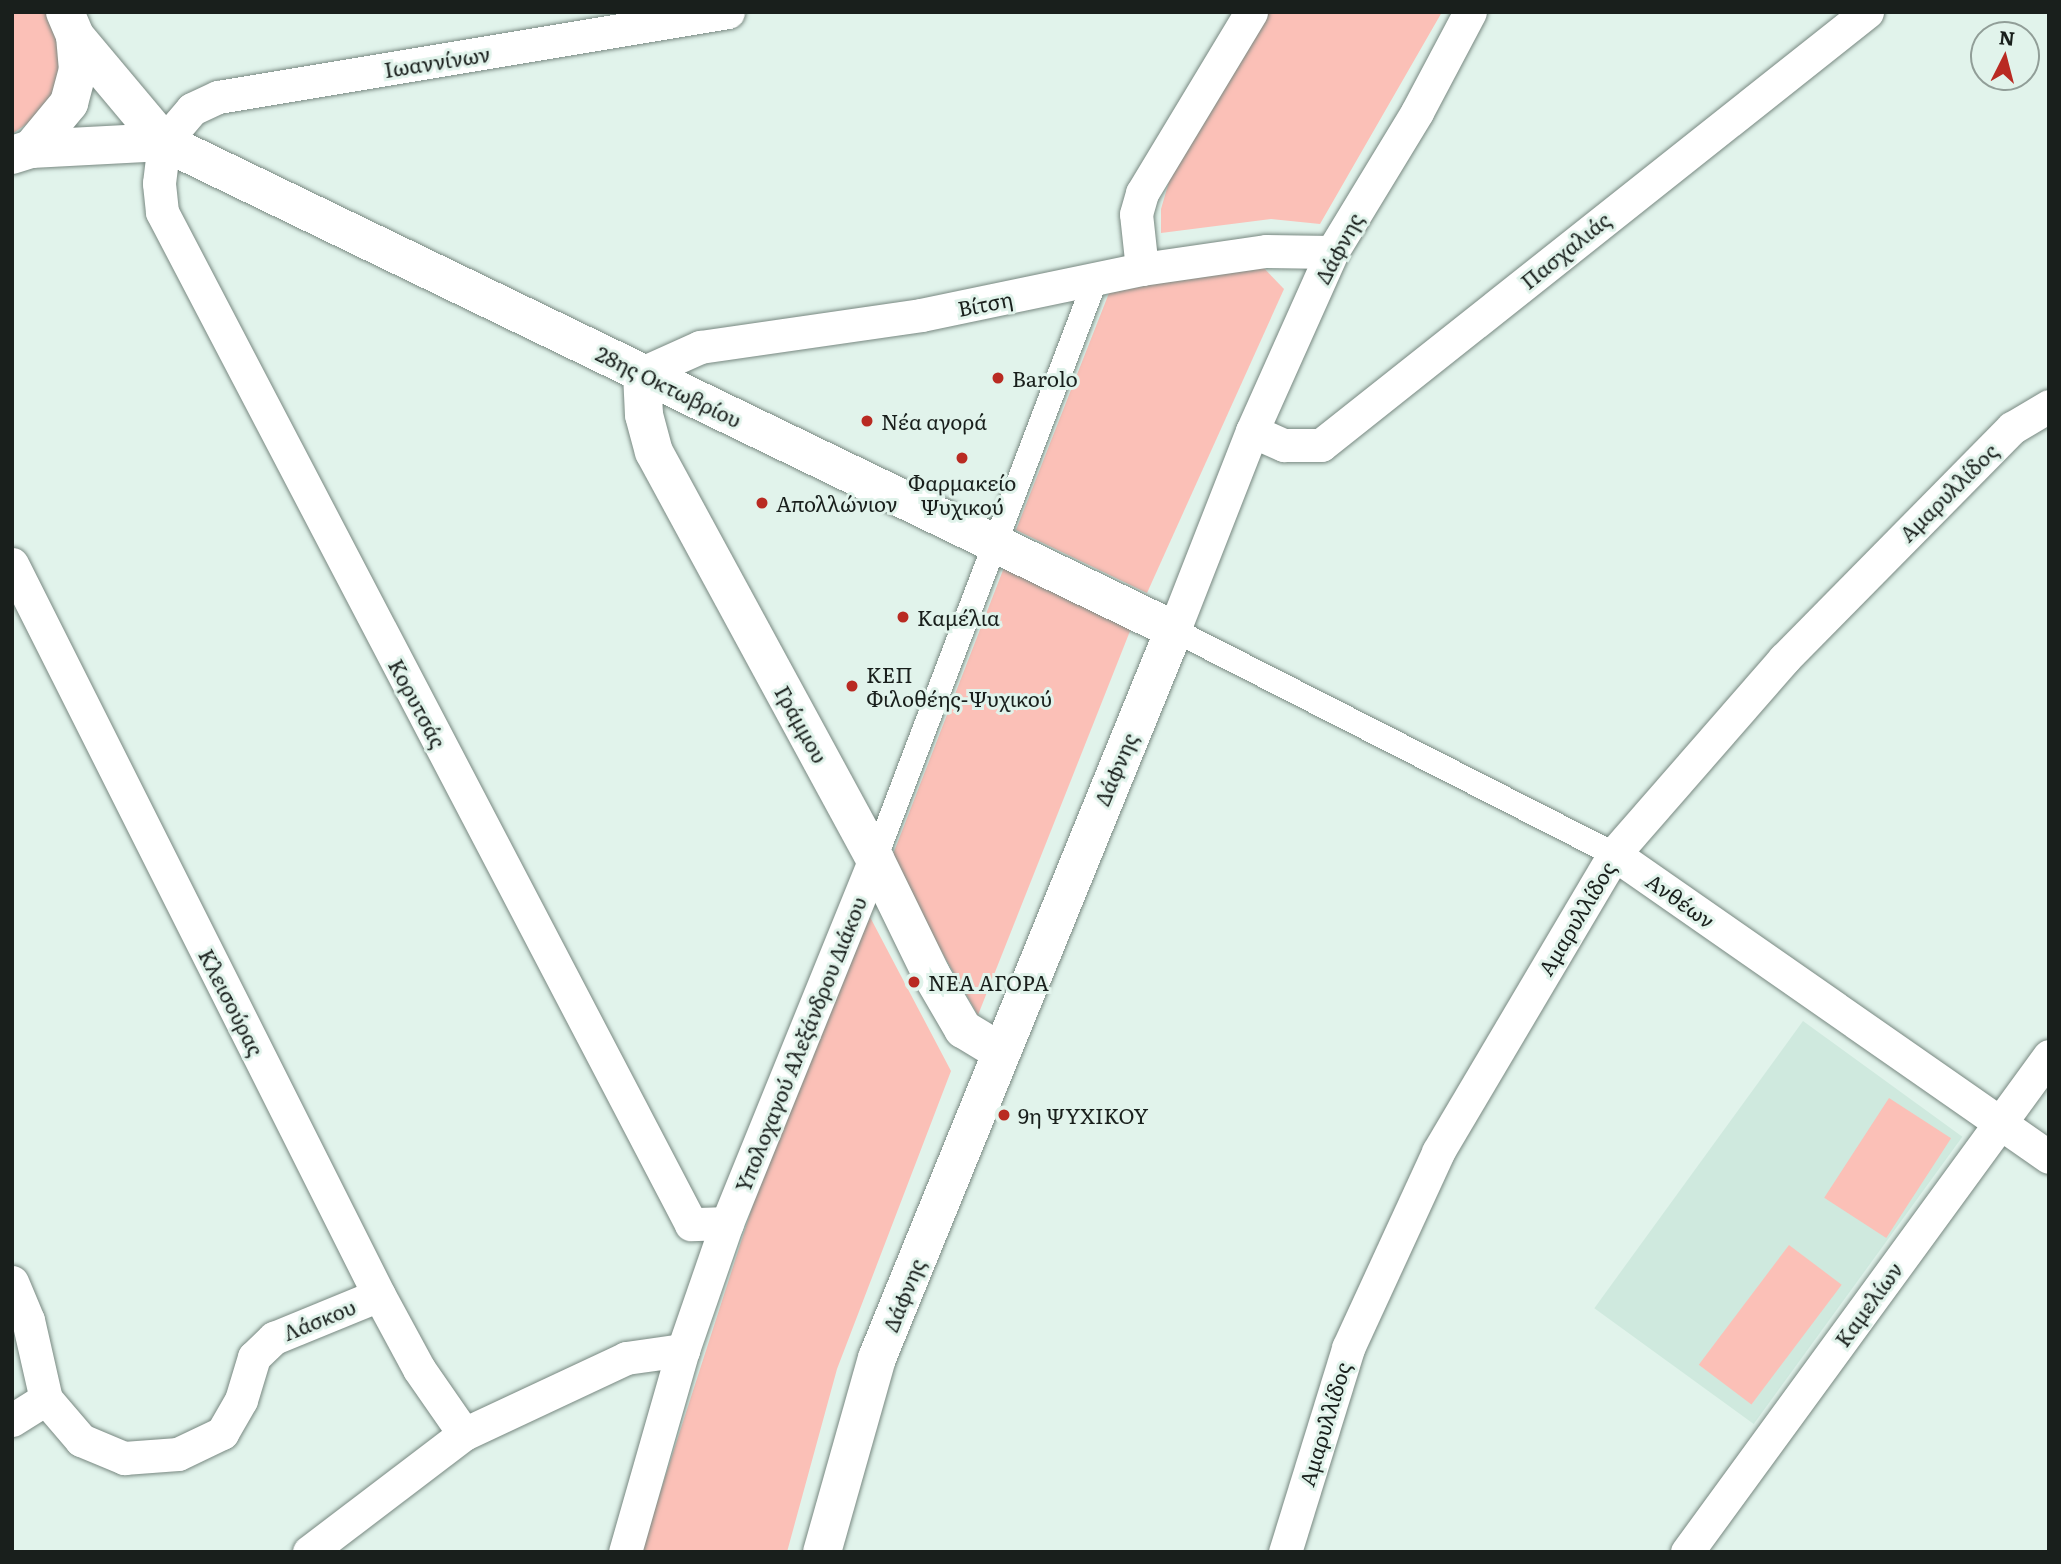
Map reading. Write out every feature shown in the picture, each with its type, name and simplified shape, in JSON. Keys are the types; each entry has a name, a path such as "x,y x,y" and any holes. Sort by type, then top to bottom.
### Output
{"main road":[{"name":"28ης Οκτωβρίου","path":"70,24 164,142 1174,630"},
{"name":"28ης Οκτωβρίου","path":"22,152 69,103 78,70 70,24"},
{"name":"28ης Οκτωβρίου","path":"22,152 164,142"},
{"name":"Γράμμου","path":"642,373 644,415 654,452 875,859 963,1029 1001,1052"},
{"name":"Δάφνης","path":"822,1552 877,1357 1174,630"}],"street":[{"name":"Ιωαννίνων","path":"164,142 192,109 218,97 728,12"},
{"path":"1142,269 1136,214 1142,193 1251,12"},
{"name":"Δάφνης","path":"1174,630 1252,431 1332,252 1417,112 1470,12"},
{"name":"Πασχαλιάς","path":"1252,431 1283,445 1321,445 1867,12"},
{"name":"Κορυτσάς","path":"164,142 162,212 691,1224 727,1223"},
{"name":"Βίτση","path":"642,373 700,347 921,315 1095,281 1142,269 1266,251 1332,252"},
{"name":"Υπολοχαγού Αλεξάνδρου Διάκου","path":"625,1552 683,1350 727,1223 875,859 992,543 1095,281"},
{"name":"Αμαρυλλίδος","path":"1285,1552 1348,1348 1437,1152 1614,854 1784,659 2012,428 2049,406"},
{"name":"Κλεισούρας","path":"12,564 379,1295 419,1369 464,1434"},
{"name":"Ανθέων","path":"1174,630 1614,854 2049,1157"},
{"name":"Καμελίων","path":"1687,1552 2049,1056"},
{"path":"12,1282 28,1320 46,1399 12,1419"},
{"name":"Λάσκου","path":"46,1399 81,1440 124,1458 178,1454 222,1433 241,1400 254,1357 274,1338 379,1295"},
{"path":"309,1552 464,1434 626,1357 683,1350"}],"shaded area":[{"path":"12,12 49,12 60,39 60,70 53,95 37,117 12,134"},
{"path":"1264,12 1442,12 1320,224 1271,219 1161,233 1161,209 1173,168"},
{"path":"1259,263 1284,289 1147,593 1016,530 1109,293"},
{"path":"1005,565 1132,626 978,1015 890,862"},
{"path":"870,917 951,1071 837,1369 787,1552 641,1552 771,1149"},
{"path":"1803,1021 1962,1137 1754,1424 1594,1308"},
{"path":"1889,1098 1951,1138 1886,1238 1824,1198"},
{"path":"1789,1245 1842,1285 1751,1405 1699,1365"}],"place":[{"name":"Barolo","path":"998,378"},
{"name":"Νέα αγορά","path":"867,421"},
{"name":"Φαρμακείο Ψυχικού","path":"962,458"},
{"name":"Απολλώνιον","path":"762,503"},
{"name":"Καμέλια","path":"903,617"},
{"name":"ΚΕΠ Φιλοθέης-Ψυχικού","path":"852,686"},
{"name":"ΝΕΑ ΑΓΟΡΑ","path":"914,982"},
{"name":"9η ΨΥΧΙΚΟΥ","path":"1004,1115"}]}
